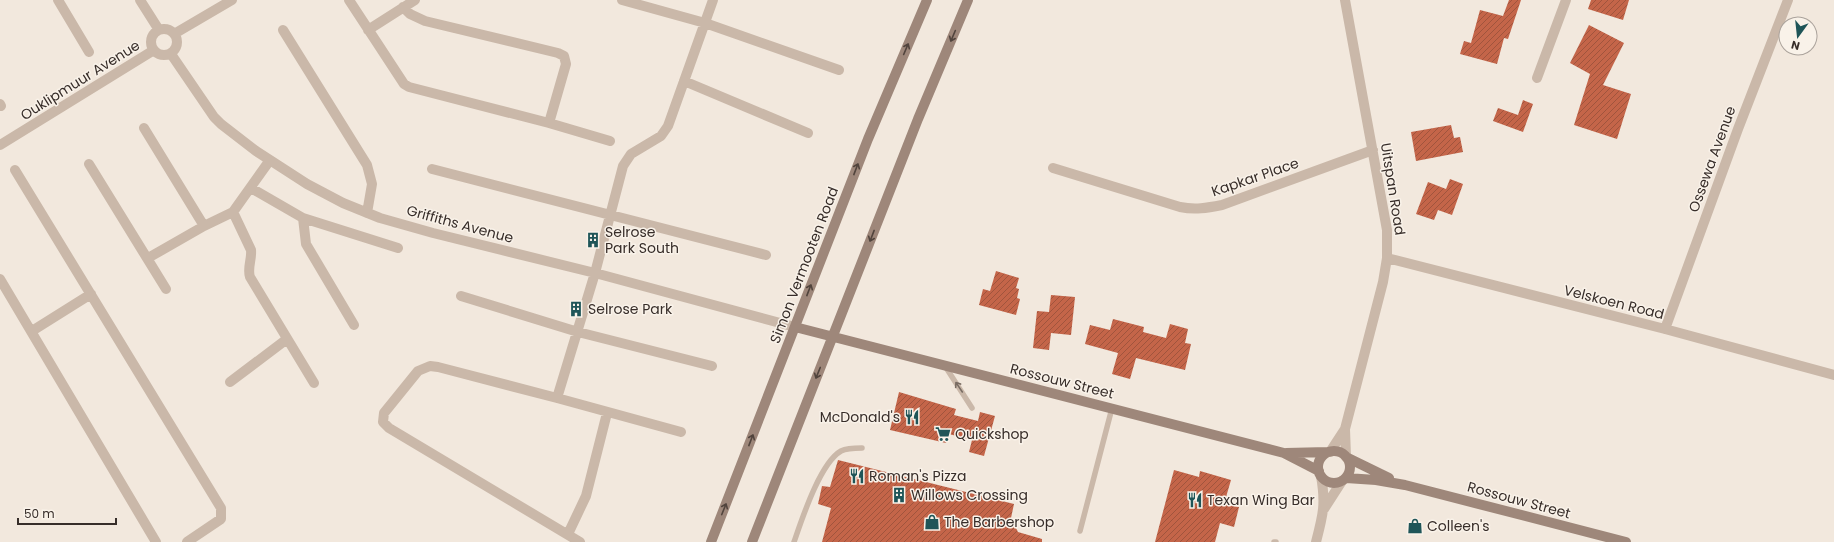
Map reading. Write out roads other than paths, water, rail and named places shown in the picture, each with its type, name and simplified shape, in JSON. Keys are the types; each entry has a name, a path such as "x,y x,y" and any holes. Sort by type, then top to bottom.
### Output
{"main road":[{"name":"Simon Vermooten Road","path":"711,542 868,139 927,0"},
{"path":"752,542 918,119 968,0"},
{"name":"Rossouw Street","path":"795,327 1284,453 1320,474"},
{"name":"Rossouw Street","path":"1284,453 1329,452"},
{"path":"1329,452 1339,452 1347,458 1350,468 1344,479 1332,483 1320,474 1318,467 1321,458 1329,452"},
{"name":"Rossouw Street","path":"1347,458 1369,470 1405,485"},
{"name":"Rossouw Street","path":"1344,479 1376,480 1405,485 1626,542"}],"street":[{"path":"58,0 89,52"},
{"path":"140,0 159,30"},
{"path":"174,34 232,0"},
{"path":"350,0 404,84 409,87 549,123 610,141"},
{"path":"368,30 415,0"},
{"path":"622,0 705,23 839,70"},
{"path":"558,398 595,273 624,166 632,154 661,136 668,126 713,0"},
{"name":"Uitspan Road","path":"1345,0 1387,230 1387,258 1382,282 1345,428 1347,458"},
{"path":"1537,78 1566,0"},
{"name":"Ossewa Avenue","path":"1665,329 1738,129 1788,0"},
{"path":"403,7 410,14 425,21 558,53 564,56 566,64 549,123"},
{"path":"164,29 174,34 178,44 171,54 159,54 154,50 152,39 159,30 164,29"},
{"path":"283,30 367,165 372,184 367,213"},
{"name":"Ouklipmuur Avenue","path":"0,145 154,50"},
{"name":"Griffiths Avenue","path":"171,54 214,117 256,151 307,184 343,203 367,213 433,233 595,273 795,327"},
{"path":"684,81 808,133"},
{"path":"144,128 204,226"},
{"name":"Kapkar Place","path":"1053,168 1180,207 1205,209 1222,205 1373,150"},
{"path":"148,258 204,226 233,212 270,160"},
{"path":"89,164 166,288"},
{"path":"432,169 766,255"},
{"path":"15,170 221,508 221,519 187,542"},
{"path":"251,188 303,218 398,248"},
{"path":"233,212 251,250 248,270 250,277 314,383"},
{"path":"303,218 306,244 354,325"},
{"name":"Velskoen Road","path":"1387,258 1665,329 1834,375"},
{"path":"0,279 156,542"},
{"path":"32,331 91,294"},
{"path":"461,296 578,332 712,366"},
{"path":"230,382 287,339"},
{"path":"580,542 389,428 383,422 382,417 384,413 418,371 430,366 438,367 681,432"},
{"path":"568,534 586,496 607,413"},
{"name":"Uitspan Road","path":"1329,452 1345,428"},
{"path":"1316,542 1324,509 1324,497 1320,474"},
{"path":"1324,509 1344,479"}],"lane":[{"path":"945,366 972,408"},
{"path":"1080,531 1112,408"},
{"path":"794,542 812,495 831,460 840,451 862,448"}],"place":[{"name":"Selrose Park South","path":"593,240"},
{"name":"Selrose Park","path":"576,309"},
{"name":"McDonald's","path":"912,417"},
{"name":"Quickshop","path":"943,434"},
{"name":"Roman's Pizza","path":"857,476"},
{"name":"Willows Crossing","path":"899,495"},
{"name":"Texan Wing Bar","path":"1195,500"},
{"name":"The Barbershop","path":"932,522"},
{"name":"Colleen's","path":"1415,526"}]}
